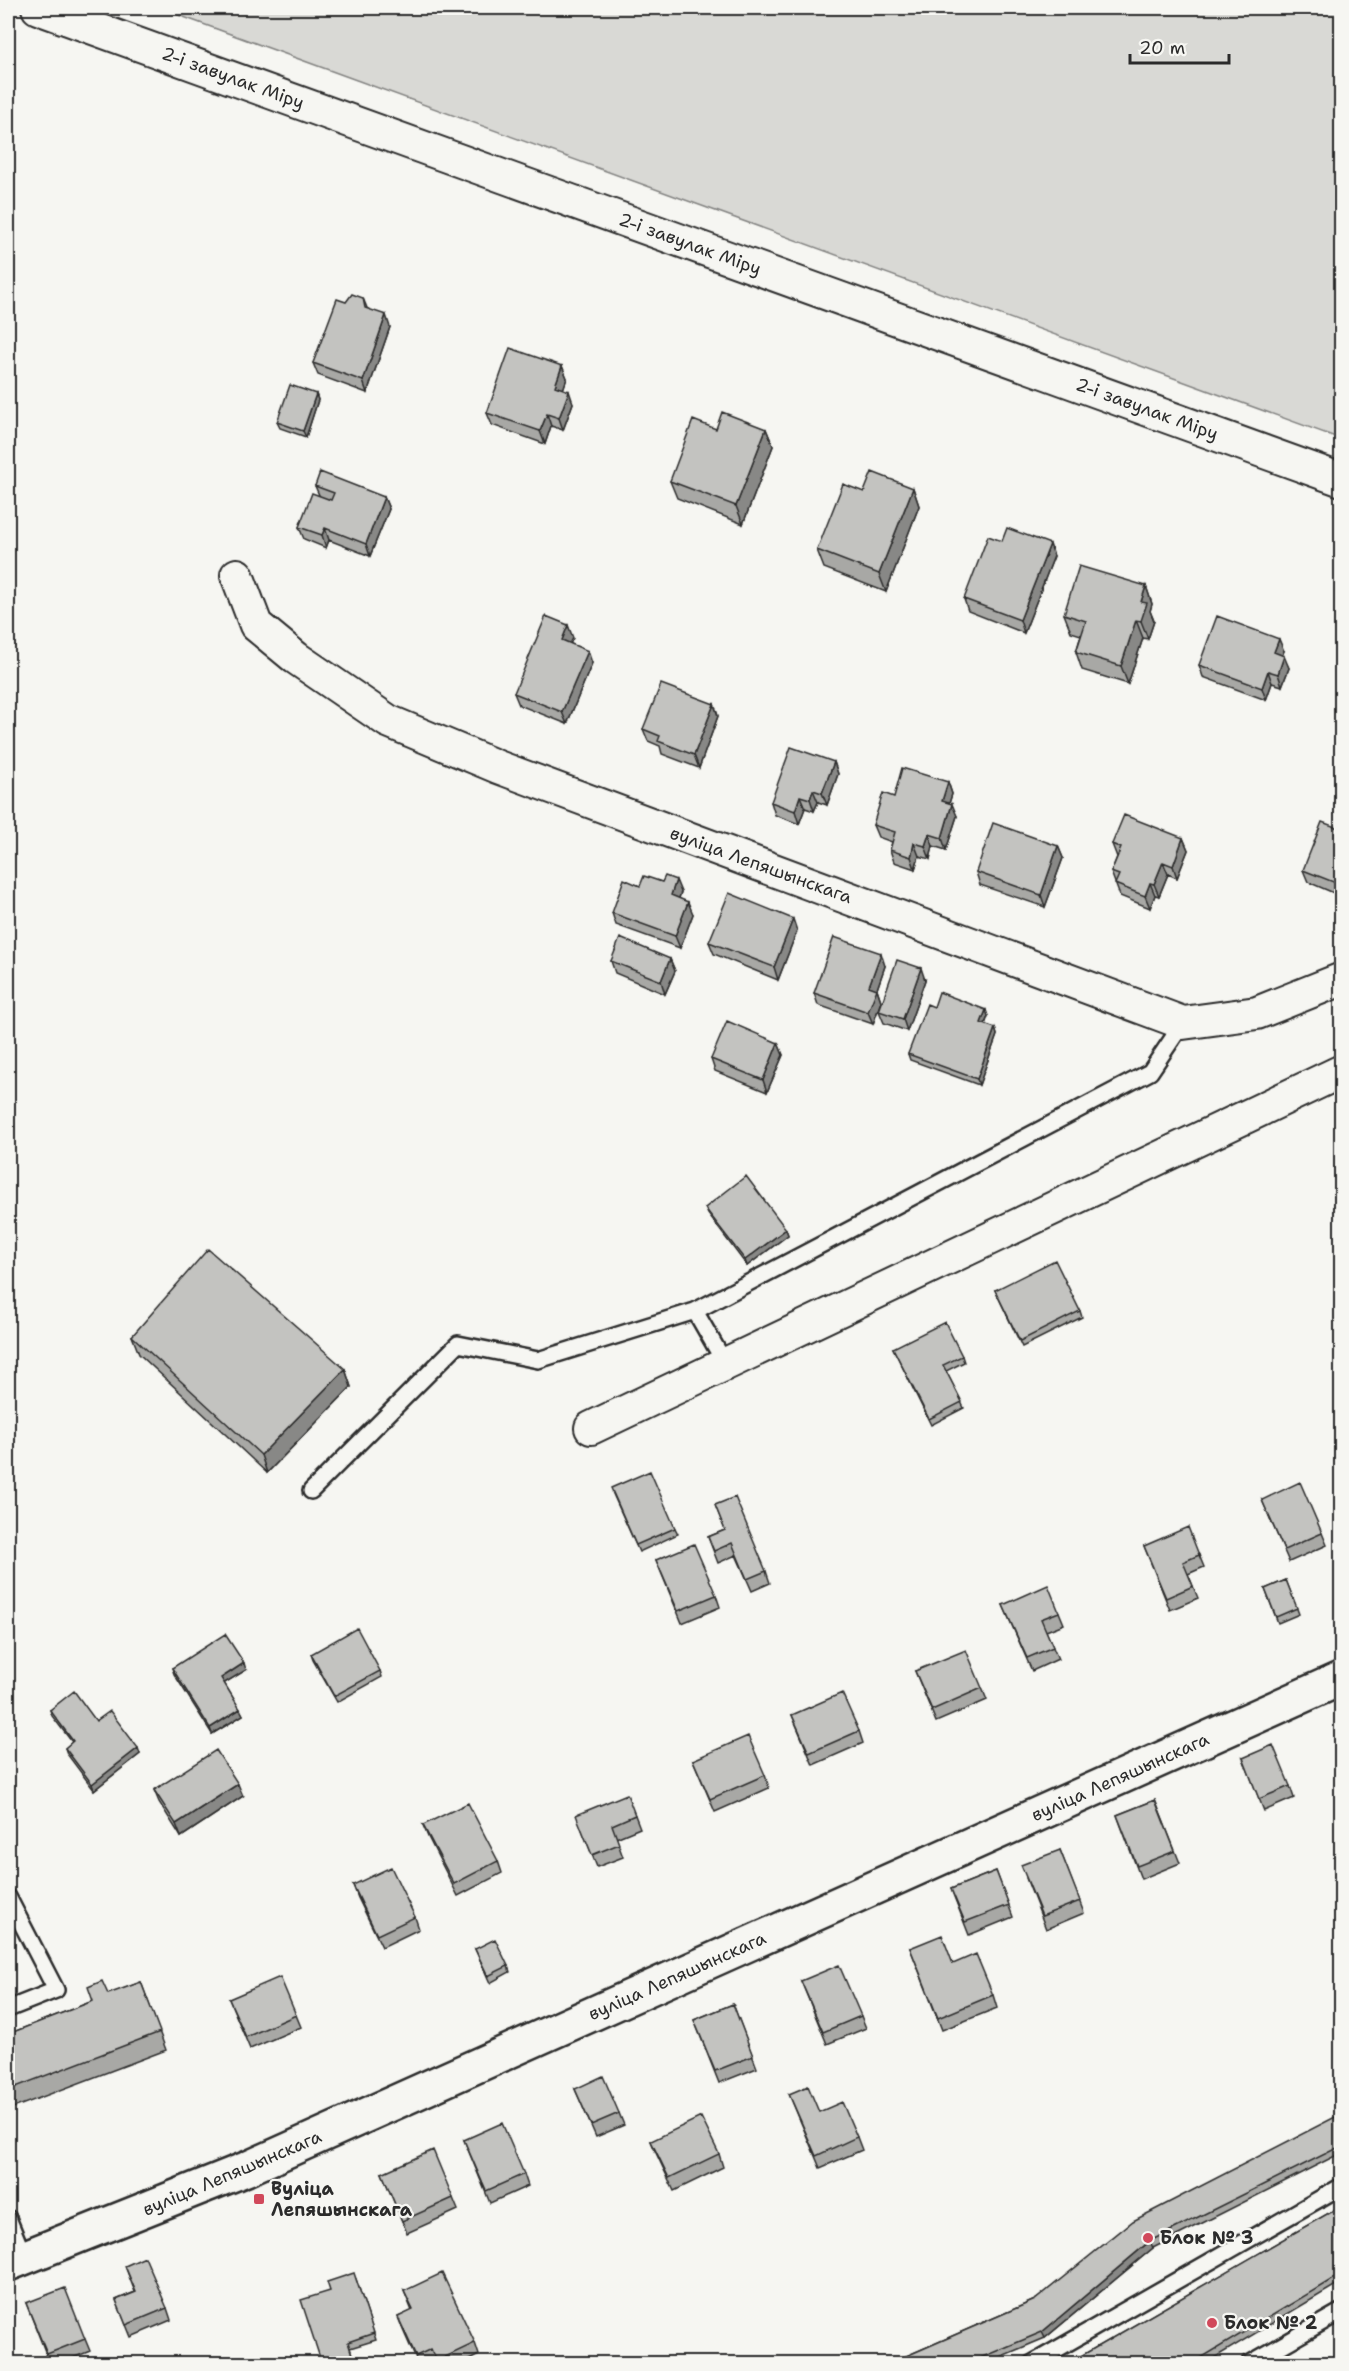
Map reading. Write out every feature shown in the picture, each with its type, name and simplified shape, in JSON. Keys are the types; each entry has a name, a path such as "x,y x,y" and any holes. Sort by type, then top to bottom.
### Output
{"street":[{"name":"2-і завулак Міру","path":"38,8 1341,480"},
{"name":"вуліца Лепяшынскага","path":"237,575 256,625 296,658 388,721 498,767 1183,1023 1257,1013 1341,979"},
{"path":"591,1428 1341,1071"},
{"name":"вуліца Лепяшынскага","path":"16,2261 246,2169 1341,1678"}],"lane":[{"path":"311,1491 458,1344 538,1360 695,1311 1150,1072 1183,1023"},
{"path":"695,1311 726,1365"},
{"path":"8,1897 56,1990 8,2009"},
{"path":"1031,2364 1341,2186"},
{"path":"8,2218 16,2261"},
{"path":"1249,2364 1341,2311"}],"shaded area":[{"path":"159,8 1341,8 1341,439"}],"building":[{"path":"352,294 363,298 365,308 386,315 363,381 313,363 337,299 346,302"},
{"path":"510,348 562,366 555,386 569,391 559,418 547,414 540,431 487,413"},
{"path":"290,385 316,394 303,431 277,422"},
{"path":"722,412 766,429 736,506 670,481 693,420 716,429"},
{"path":"320,472 384,497 366,544 325,528 322,535 299,527 312,493 331,500 334,493 315,486"},
{"path":"872,472 913,488 879,574 817,550 843,484 864,492"},
{"path":"1007,528 1050,544 1020,620 964,599 988,536 1002,541"},
{"path":"1079,566 1146,586 1141,602 1147,603 1141,621 1136,620 1121,666 1076,652 1086,621 1064,614"},
{"path":"546,616 568,625 562,640 588,651 562,712 514,693"},
{"path":"1217,616 1279,639 1274,652 1284,656 1278,674 1268,671 1262,688 1199,665"},
{"path":"661,684 714,704 694,755 658,741 660,736 643,729"},
{"path":"791,747 834,762 822,793 813,790 810,799 800,796 795,811 771,802"},
{"path":"902,768 948,782 942,801 952,804 942,838 929,834 925,846 914,843 911,857 890,850 895,832 873,825 883,793 894,797"},
{"path":"1124,815 1183,838 1173,866 1163,862 1154,884 1150,883 1145,896 1115,884 1119,875 1111,872 1121,848 1112,844"},
{"path":"1322,822 1341,829 1341,885 1303,870"},
{"path":"993,823 1058,846 1041,895 976,872"},
{"path":"644,876 662,882 665,876 676,880 671,895 688,902 675,936 612,913 624,879 640,886"},
{"path":"729,893 793,919 774,967 709,942"},
{"path":"834,937 881,953 869,986 877,989 868,1012 814,993"},
{"path":"620,938 670,959 661,981 611,961"},
{"path":"897,960 921,968 903,1019 879,1011"},
{"path":"939,992 986,1010 981,1023 995,1028 977,1079 908,1054 927,1004 934,1007"},
{"path":"727,1021 778,1043 763,1080 711,1059"},
{"path":"746,1176 786,1229 745,1260 705,1208"},
{"path":"208,1249 345,1369 261,1455 132,1336"},
{"path":"1055,1260 1080,1311 1020,1341 995,1290"},
{"path":"945,1322 962,1356 943,1365 962,1402 929,1419 893,1348"},
{"path":"650,1471 675,1528 636,1545 611,1488"},
{"path":"1300,1482 1322,1533 1284,1550 1262,1500"},
{"path":"735,1497 766,1571 747,1579 732,1543 714,1551 708,1537 725,1530 715,1505"},
{"path":"1188,1527 1199,1555 1183,1562 1193,1586 1166,1598 1144,1546"},
{"path":"694,1544 716,1595 678,1611 656,1560"},
{"path":"1286,1580 1297,1608 1276,1617 1265,1589"},
{"path":"1048,1585 1059,1612 1041,1619 1053,1647 1027,1658 1003,1605"},
{"path":"357,1628 380,1671 334,1696 311,1654"},
{"path":"225,1634 244,1663 221,1678 240,1709 210,1728 172,1668"},
{"path":"966,1650 982,1688 932,1710 915,1671"},
{"path":"74,1691 96,1721 110,1711 138,1748 92,1784 65,1748 73,1741 50,1710"},
{"path":"842,1693 859,1731 809,1753 792,1715"},
{"path":"748,1736 765,1775 710,1799 693,1760"},
{"path":"1273,1745 1290,1786 1259,1799 1243,1758"},
{"path":"216,1750 238,1784 176,1824 154,1790"},
{"path":"627,1794 635,1815 612,1825 619,1844 592,1855 576,1815"},
{"path":"1155,1800 1175,1851 1137,1866 1117,1815"},
{"path":"468,1803 498,1861 454,1884 423,1825"},
{"path":"1060,1850 1080,1901 1042,1916 1021,1865"},
{"path":"391,1867 415,1917 377,1935 353,1885"},
{"path":"996,1871 1009,1905 965,1922 951,1889"},
{"path":"942,1935 953,1964 976,1954 993,1995 938,2018 910,1948"},
{"path":"495,1939 508,1966 488,1976 475,1949"},
{"path":"839,1965 861,2016 823,2032 801,1981"},
{"path":"280,1977 296,2015 246,2037 229,1999"},
{"path":"102,1981 108,1994 141,1982 160,2032 8,2090 8,2034 93,2001 88,1987"},
{"path":"733,2004 753,2056 715,2071 694,2020"},
{"path":"603,2076 619,2113 591,2125 575,2089"},
{"path":"808,2086 819,2112 842,2102 857,2137 816,2156 789,2094"},
{"name":"Блок № 3","path":"1341,2114 1341,2146 1150,2241 1042,2332 966,2364 888,2364 1035,2300 1133,2221"},
{"path":"701,2117 719,2154 669,2178 651,2141"},
{"path":"502,2123 524,2174 486,2191 464,2140"},
{"path":"433,2150 453,2198 402,2221 382,2173"},
{"name":"Блок № 2","path":"1341,2206 1341,2274 1191,2364 1067,2364"},
{"path":"145,2257 167,2308 126,2325 116,2300 136,2292 125,2266"},
{"path":"354,2273 374,2333 348,2342 353,2358 334,2364 322,2364 301,2300 330,2291 327,2282"},
{"path":"442,2273 475,2343 437,2361 431,2349 416,2356 398,2317 413,2310 404,2291"},
{"path":"65,2288 85,2339 47,2354 26,2303"}],"place":[{"name":"Вуліца Лепяшынскага","path":"259,2199"},
{"name":"Блок № 3","path":"1148,2238"},
{"name":"Блок № 2","path":"1212,2323"}]}
